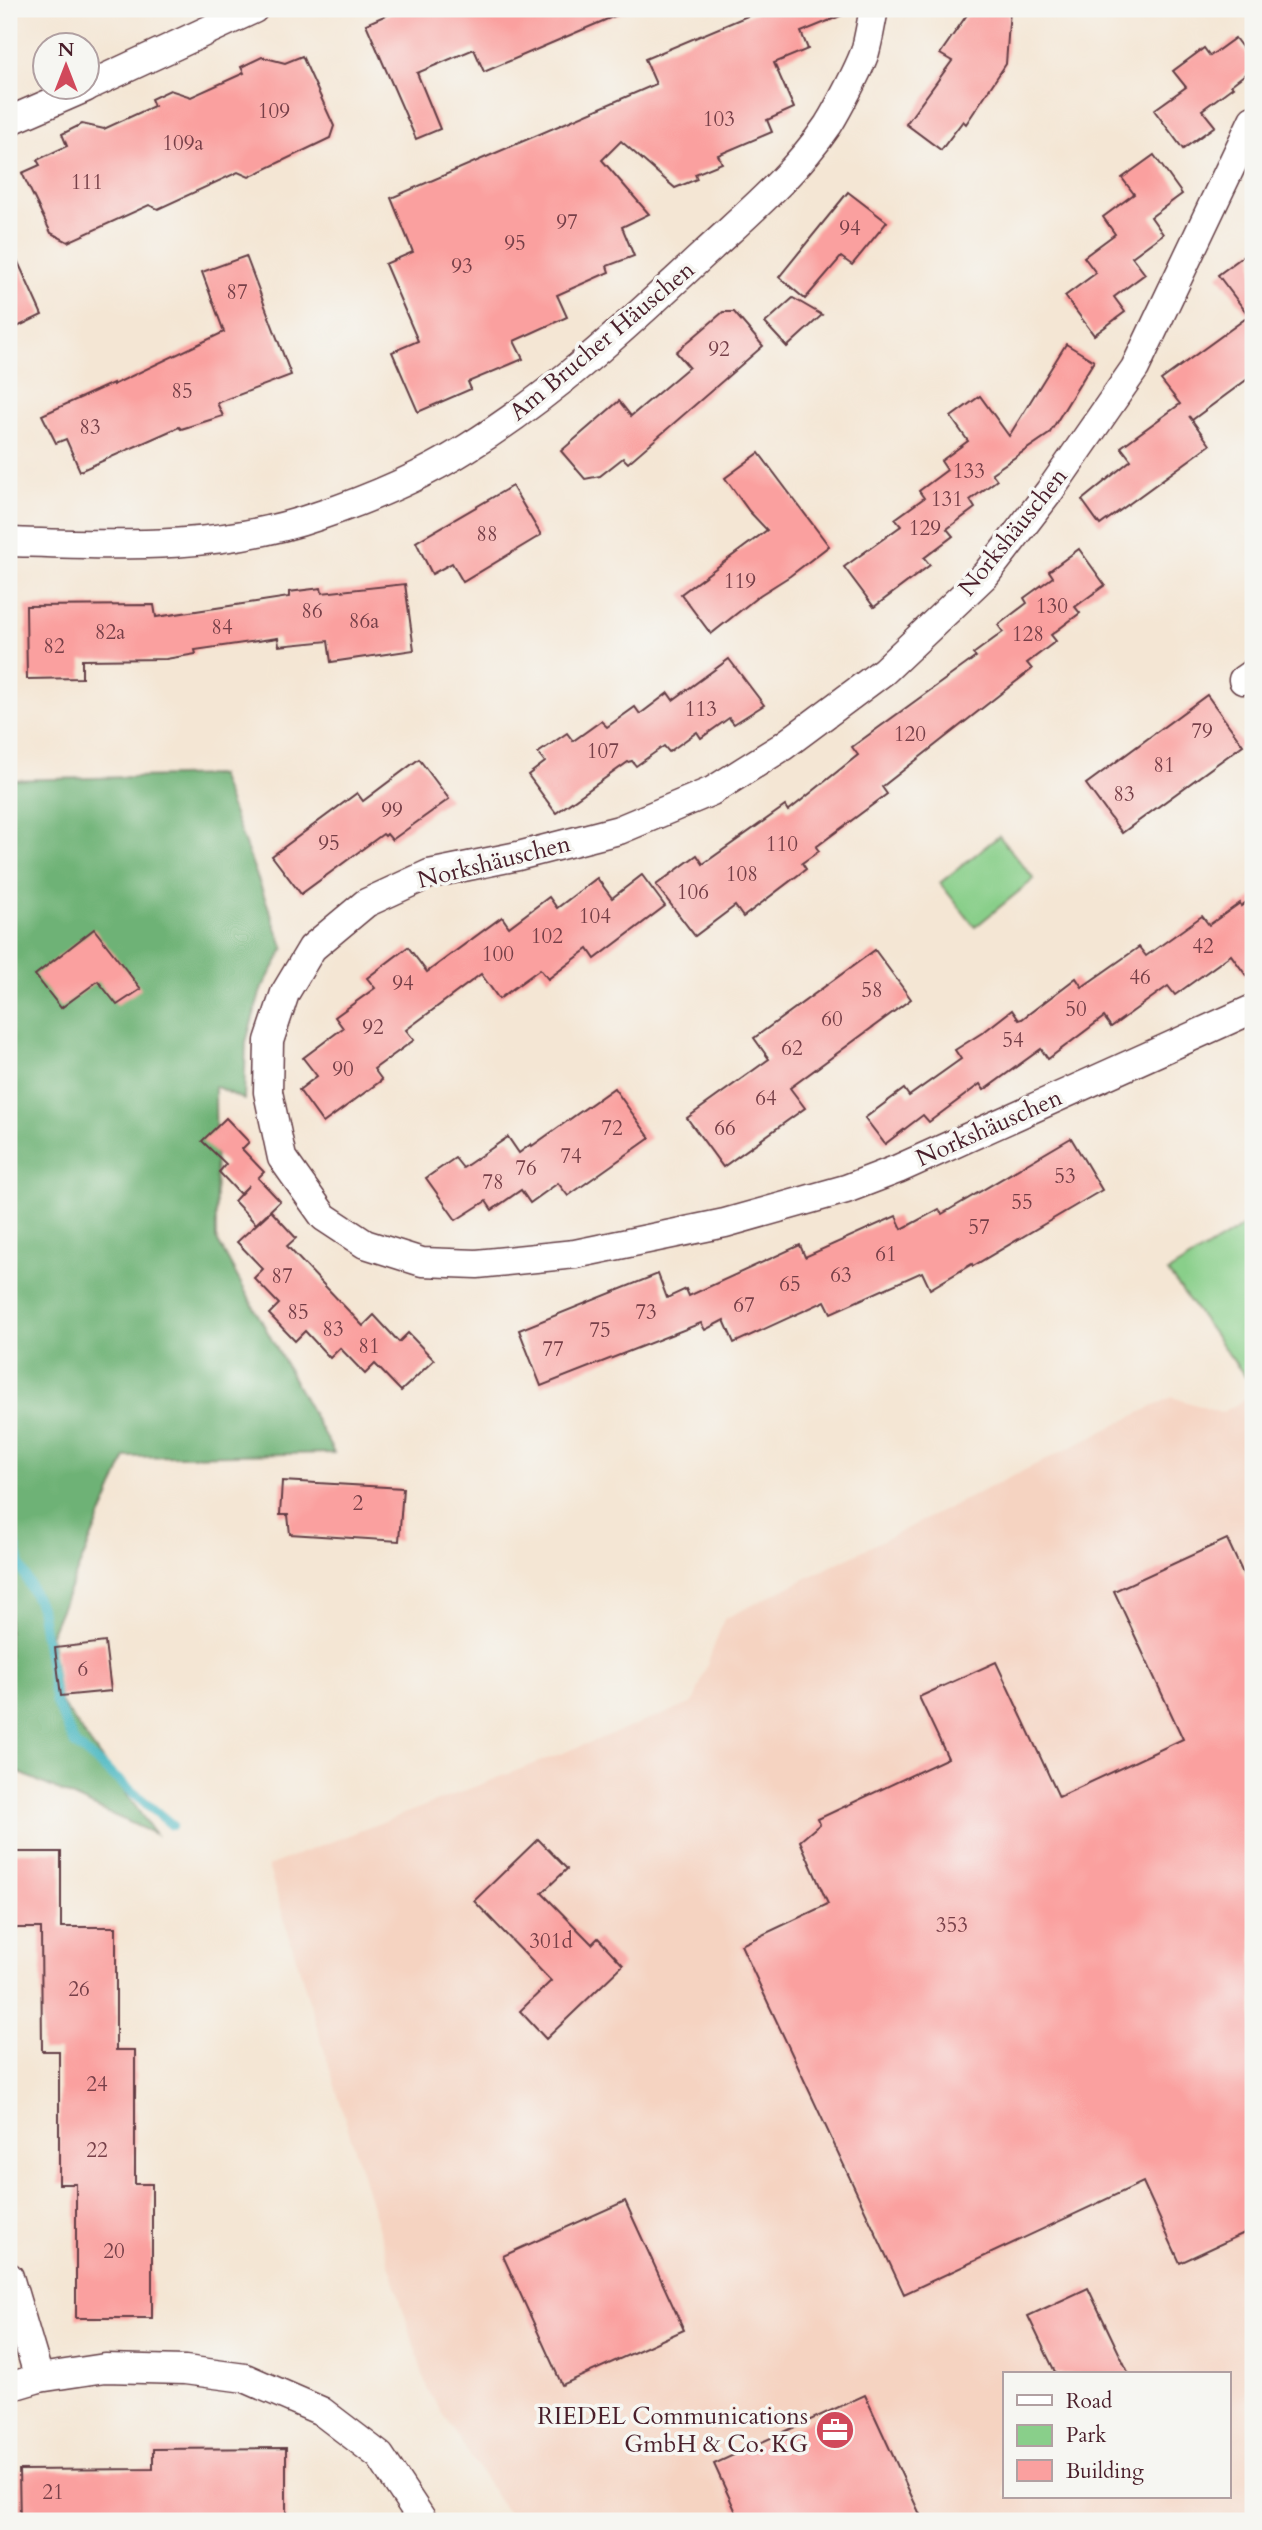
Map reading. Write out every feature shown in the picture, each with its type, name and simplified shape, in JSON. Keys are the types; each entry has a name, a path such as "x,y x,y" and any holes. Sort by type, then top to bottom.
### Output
{"street":[{"path":"102,80 254,9"},
{"name":"Am Brucher Häuschen","path":"9,542 145,546 197,542 258,532 316,517 382,491 466,449 538,400 652,303 781,183 828,124 865,52 874,9"},
{"path":"9,121 52,102"},
{"name":"Norkshäuschen","path":"1253,120 1135,368 1049,492 986,574 884,671 782,747 712,791 619,830 518,856 429,874 366,903 312,948 285,993 269,1041 268,1092 282,1158 324,1217 365,1244 422,1262 477,1264 575,1254 725,1223 846,1189 898,1169 1253,1009"},
{"path":"9,2277 39,2378"},
{"path":"9,2387 39,2378 105,2368 185,2370 245,2378 321,2411 380,2455 424,2521"}],"shaded area":[{"path":"1253,1395 1253,2521 512,2521 428,2391 268,1866 693,1703 724,1619 1172,1397 1221,1413"}],"green space":[{"path":"219,775 284,949 261,990 246,1042 244,1100 215,1086 216,1238 334,1453 126,1457 50,1635 60,1701 155,1834 9,1768 9,780"},
{"path":"999,836 1034,879 975,927 940,883"},
{"path":"1253,1220 1253,1387 1168,1272"}],"building":[{"path":"400,9 631,9 484,72 474,49 417,73 440,129 416,139 366,24"},
{"path":"764,9 855,10 801,32 808,49 774,63 794,108 767,120 772,132 718,155 722,163 695,174 697,179 675,188 621,141 602,160 649,214 622,227 634,256 607,266 609,272 557,295 567,317 514,341 523,359 468,382 471,389 418,412 392,352 418,341 385,264 413,252 391,198 656,84 645,59"},
{"path":"971,9 1010,9 1006,64 966,124 963,121 941,150 906,124 952,61 940,54"},
{"path":"1235,38 1253,62 1253,68 1202,110 1215,126 1183,149 1154,110 1186,87 1173,71 1204,48 1210,56"},
{"path":"302,56 334,126 330,138 249,177 238,172 158,209 149,205 68,242 51,233 22,173 40,165 37,160 67,146 62,134 82,124 104,129 154,106 151,99 170,90 191,97 244,73 241,67 262,57 285,63"},
{"path":"1154,155 1182,194 1151,217 1163,234 1132,257 1145,274 1114,297 1125,312 1094,335 1065,296 1096,273 1084,257 1115,234 1103,217 1134,194 1122,178"},
{"path":"848,192 887,222 852,265 841,257 805,299 779,277"},
{"path":"9,242 42,315 9,331"},
{"path":"1253,249 1253,375 1192,420 1189,416 1210,445 1100,525 1082,500 1131,460 1121,447 1180,404 1161,380 1249,316 1218,275"},
{"path":"246,256 291,375 217,403 223,416 181,429 179,427 80,471 66,439 56,443 42,415 113,385 224,332 202,272"},
{"path":"793,298 822,315 787,347 765,323"},
{"path":"723,312 734,312 763,346 628,463 623,458 600,476 585,479 561,451 619,401 631,416 689,367 676,352"},
{"path":"1066,344 1094,361 1049,434 992,473 997,480 970,500 975,508 947,529 953,536 924,558 930,565 874,607 844,567 901,526 895,519 924,498 919,491 947,470 941,461 968,441 951,417 980,396 1009,436"},
{"path":"759,453 829,546 711,634 681,594 767,530 725,478"},
{"path":"512,486 541,535 463,582 452,563 432,574 416,542"},
{"path":"1079,549 1105,585 1075,607 1080,613 1051,635 1056,641 1027,663 1032,669 882,787 887,794 816,847 819,851 802,863 806,869 743,917 735,906 695,936 656,885 697,855 703,864 785,806 788,811 858,755 852,747 976,657 973,654 1003,632 998,625 1027,603 1024,598 1053,577 1049,571"},
{"path":"405,584 414,650 331,662 328,641 279,646 278,638 195,650 196,654 166,659 82,660 82,678 27,679 26,606 154,605 156,617 289,597 289,592 321,588 322,593"},
{"path":"729,659 764,705 734,724 729,718 701,738 697,732 669,752 664,746 636,766 632,761 628,762 556,813 528,775 545,762 538,753 567,733 573,741 601,721 607,727 635,707 640,714 668,693 673,700"},
{"path":"1207,695 1243,745 1122,833 1086,784"},
{"path":"419,759 449,799 392,840 387,834 383,834 301,894 272,856 357,793 363,801"},
{"path":"642,875 665,906 595,959 588,949 548,979 540,969 499,999 481,974 406,1030 414,1040 374,1069 382,1080 323,1123 299,1090 317,1076 303,1058 343,1028 335,1017 375,988 367,978 408,947 427,972 502,917 509,927 549,897 557,908 597,878 612,898"},
{"path":"1253,897 1253,985 1231,955 1175,995 1168,986 1111,1027 1104,1017 1048,1059 1041,1049 984,1090 980,1084 929,1122 923,1115 885,1144 865,1118 904,1089 909,1096 961,1059 955,1050 1012,1010 1019,1020 1022,1019 1076,978 1082,987 1139,947 1146,956 1202,916 1209,925"},
{"path":"94,929 141,989 117,1005 98,981 61,1008 35,975"},
{"path":"875,950 911,999 790,1088 805,1108 723,1167 687,1118 769,1059 754,1038"},
{"path":"614,1088 650,1138 568,1196 558,1183 530,1203 521,1190 492,1210 486,1201 456,1220 426,1178 455,1158 463,1168 508,1137 519,1153"},
{"path":"226,1118 249,1142 242,1149 264,1172 258,1178 280,1201 256,1224 234,1201 249,1185 240,1194 219,1172 226,1164 202,1141"},
{"path":"1071,1138 1102,1190 930,1289 922,1272 831,1313 825,1301 734,1343 724,1320 705,1330 701,1323 541,1386 519,1330 658,1274 667,1298 686,1289 689,1296 800,1245 805,1257 896,1216 902,1229 939,1209 942,1214"},
{"path":"271,1211 296,1238 287,1246 363,1326 374,1315 399,1342 408,1333 434,1360 401,1391 375,1364 365,1374 340,1348 330,1358 305,1331 295,1341 269,1314 279,1304 254,1278 263,1269 237,1242"},
{"path":"282,1481 403,1488 399,1541 290,1534 288,1515 280,1515"},
{"path":"1227,1539 1253,1595 1253,2229 1180,2263 1143,2182 904,2294 741,1945 828,1904 800,1841 820,1824 818,1819 948,1758 919,1697 996,1662 1059,1797 1183,1739 1114,1591"},
{"path":"105,1642 111,1691 61,1696 55,1648"},
{"path":"538,1839 567,1869 542,1893 592,1944 598,1938 623,1965 546,2039 520,2011 551,1981 474,1901"},
{"path":"9,1852 61,1852 61,1927 116,1927 116,2050 135,2050 135,2184 152,2184 152,2318 76,2318 76,2184 59,2184 59,2051 42,2051 41,1928 9,1928"},
{"path":"625,2201 684,2330 562,2385 503,2256"},
{"path":"1088,2288 1128,2372 1055,2372 1028,2316"},
{"name":"RIEDEL Communications GmbH & Co. KG","path":"865,2395 923,2521 740,2521 714,2464"},
{"path":"286,2448 286,2521 20,2521 19,2470 153,2469 153,2449"}],"waterway":[{"path":"9,1519 20,1565 40,1607 56,1703 75,1744 172,1825"}],"place":[{"name":"RIEDEL Communications GmbH & Co. KG","path":"835,2430"}]}
